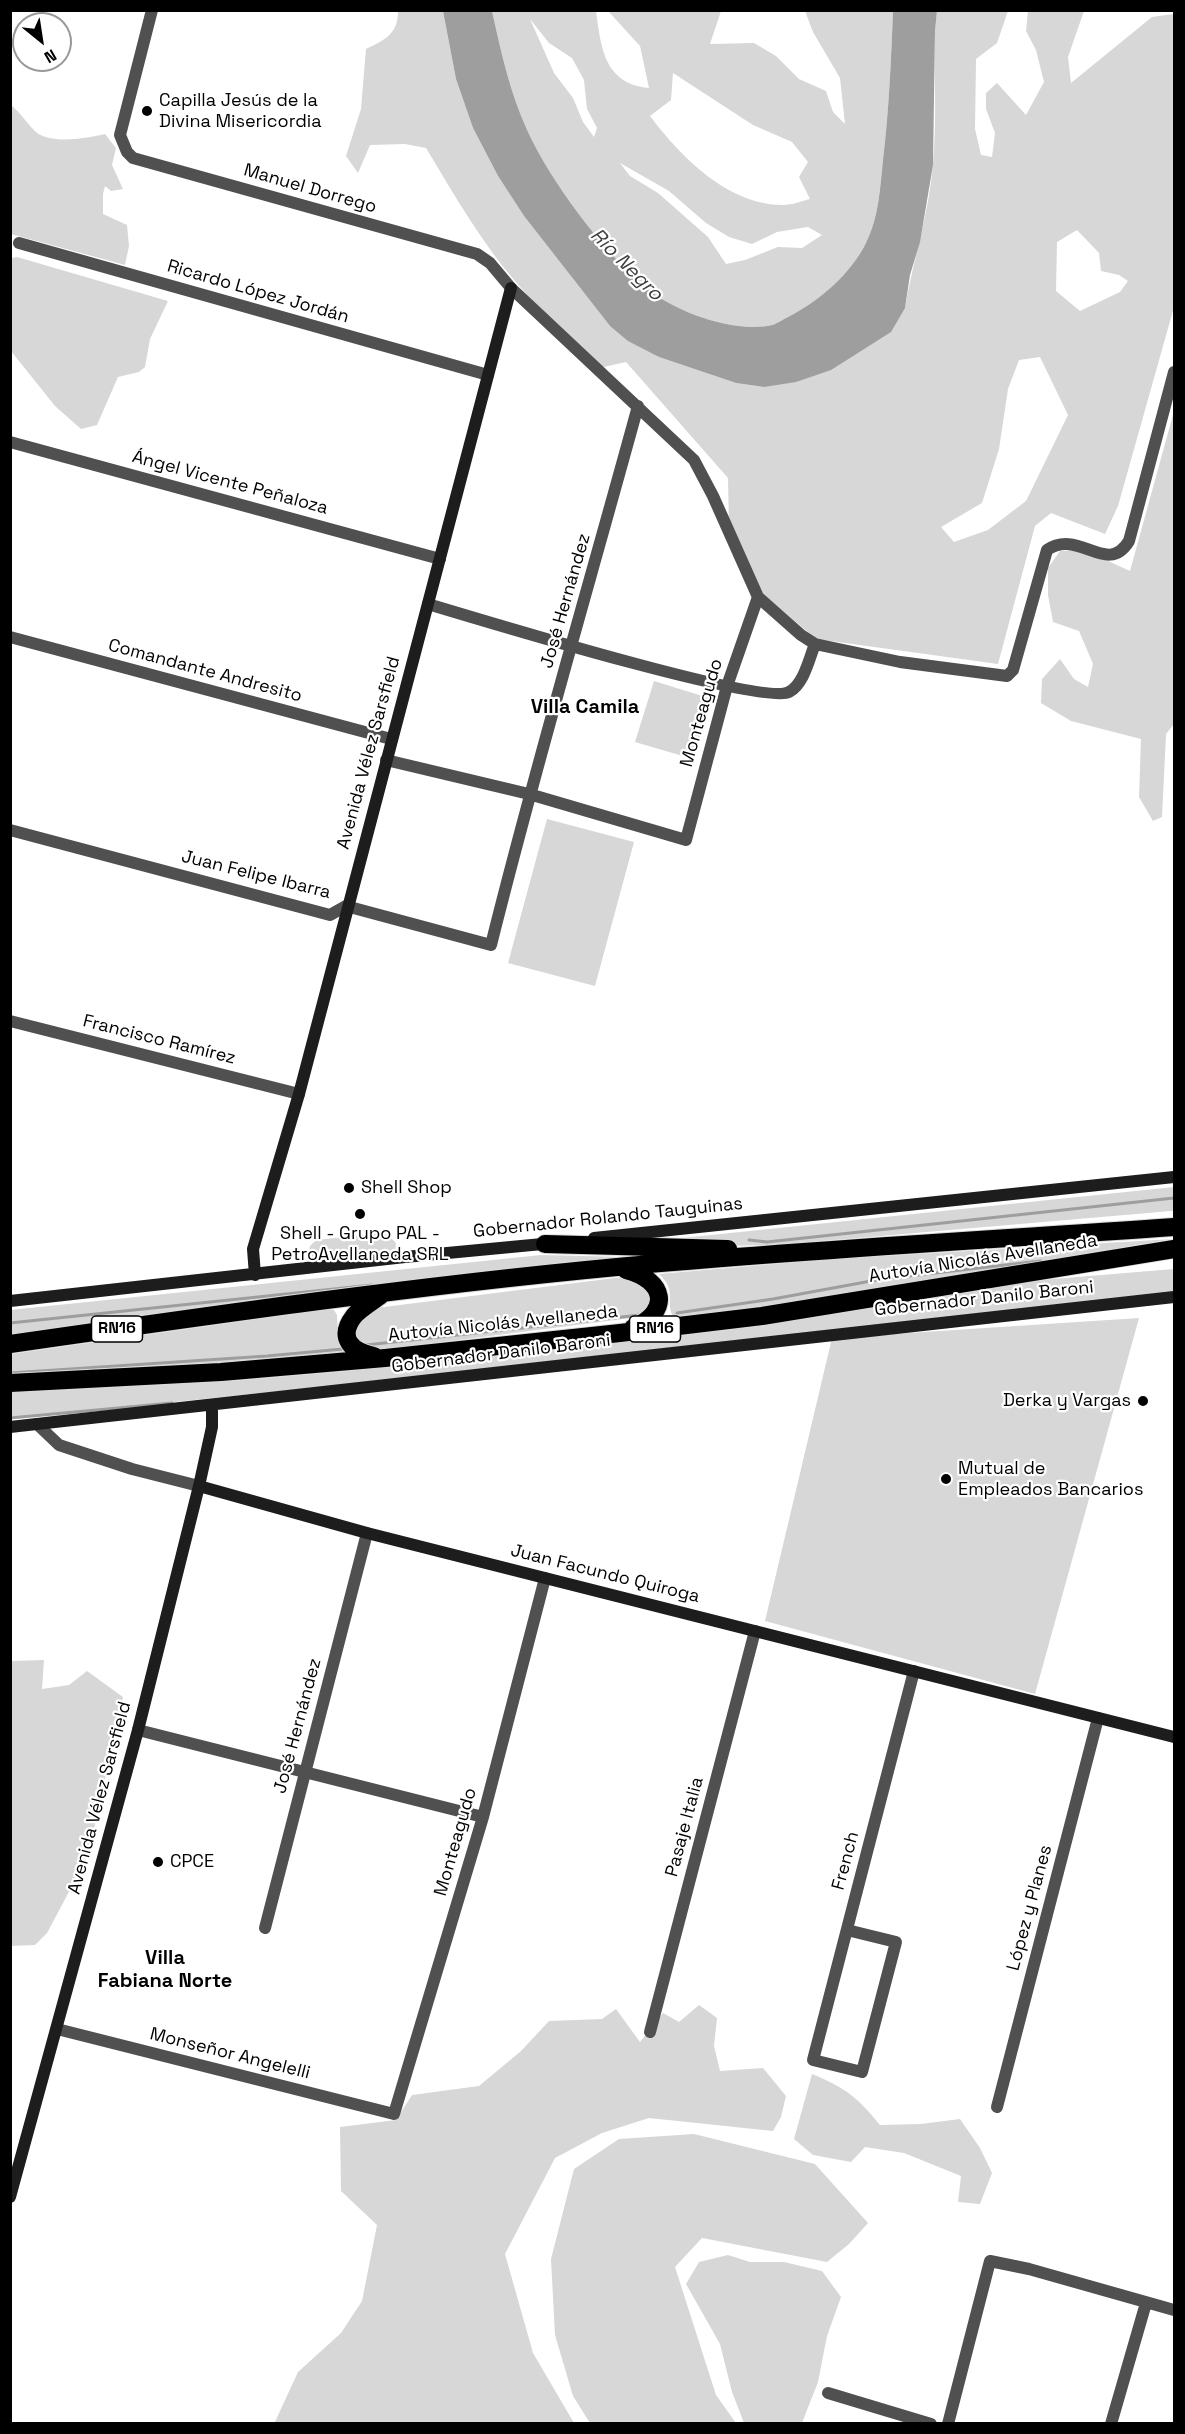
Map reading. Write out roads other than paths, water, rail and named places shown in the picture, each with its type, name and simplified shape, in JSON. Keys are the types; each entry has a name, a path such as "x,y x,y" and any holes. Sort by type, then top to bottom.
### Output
{"highway":[{"path":"1041,1236 1174,1218"},
{"name":"Autovía Nicolás Avellaneda","path":"10,1344 382,1294 617,1268 823,1251 1174,1227"},
{"path":"545,1244 823,1251"},
{"name":"Autovía Nicolás Avellaneda","path":"10,1383 221,1372 385,1358 620,1333 762,1316 1174,1249"},
{"path":"1086,1264 1174,1257"},
{"path":"617,1268 647,1278 657,1290 659,1300 657,1310 651,1318 620,1333"},
{"path":"382,1294 353,1318 348,1327 347,1337 351,1345 361,1354 385,1358"}],"street":[{"name":"Manuel Dorrego","path":"152,10 120,135 133,159 477,254 490,263 511,288"},
{"name":"Ricardo López Jordán","path":"19,243 488,375"},
{"name":"Avenida Vélez Sarsfield","path":"255,1275 253,1249 299,1094 346,906 511,288"},
{"path":"511,288 694,460 713,496 758,597 801,635 815,645 900,662 1000,677 1007,676 1013,670 1047,550 1055,544 1066,542 1104,555 1116,554 1124,549 1129,541 1174,372"},
{"name":"José Hernández","path":"491,945 529,794 638,406"},
{"name":"Ángel Vicente Peñaloza","path":"10,442 440,559"},
{"name":"Monteagudo","path":"529,794 686,840 727,686 758,597"},
{"path":"428,604 572,646 727,686 780,695 799,684 815,645"},
{"name":"Comandante Andresito","path":"10,637 391,739"},
{"path":"386,760 529,794"},
{"name":"Juan Felipe Ibarra","path":"10,830 330,915 346,906 491,945"},
{"name":"Francisco Ramírez","path":"10,1021 299,1094"},
{"name":"Gobernador Rolando Tauguinas","path":"10,1300 1174,1177"},
{"name":"Gobernador Danilo Baroni","path":"10,1427 1174,1297"},
{"name":"Avenida Vélez Sarsfield","path":"10,2197 138,1730 199,1486 212,1427 212,1406"},
{"name":"Juan Facundo Quiroga","path":"37,1424 58,1445 132,1469 367,1533 1174,1737"},
{"name":"José Hernández","path":"264,1928 367,1533"},
{"name":"Monteagudo","path":"394,2114 483,1818 545,1578"},
{"name":"Pasaje Italia","path":"651,2032 755,1631"},
{"name":"French","path":"847,1930 896,1942 862,2072 813,2060 914,1671"},
{"name":"López y Planes","path":"997,2107 1098,1718"},
{"path":"138,1730 483,1818"},
{"name":"Monseñor Angelelli","path":"57,2029 394,2114"},
{"path":"948,2424 990,2261 1174,2310"},
{"path":"1111,2424 1146,2303"},
{"path":"828,2393 931,2424"}],"waterway":[{"path":"749,1240 767,1242 1174,1198"},
{"path":"677,1313 773,1299 882,1279 1041,1261"},
{"path":"10,1323 372,1285"},
{"path":"366,1345 640,1315"},
{"path":"10,1373 343,1349"},
{"path":"10,1418 172,1403"}],"place":[{"name":"Capilla Jesús de la Divina Misericordia","path":"147,111"},
{"name":"Shell Shop","path":"349,1188"},
{"name":"Shell - Grupo PAL - PetroAvellaneda SRL","path":"360,1214"},
{"name":"Derka y Vargas","path":"1143,1401"},
{"name":"Mutual de Empleados Bancarios","path":"946,1479"},
{"name":"CPCE","path":"158,1862"}],"district":[{"name":"Villa Camila","path":"585,708"},
{"name":"Villa Fabiana Norte","path":"165,1970"}],"water label":[{"name":"Río Negro","path":"626,265"}]}
